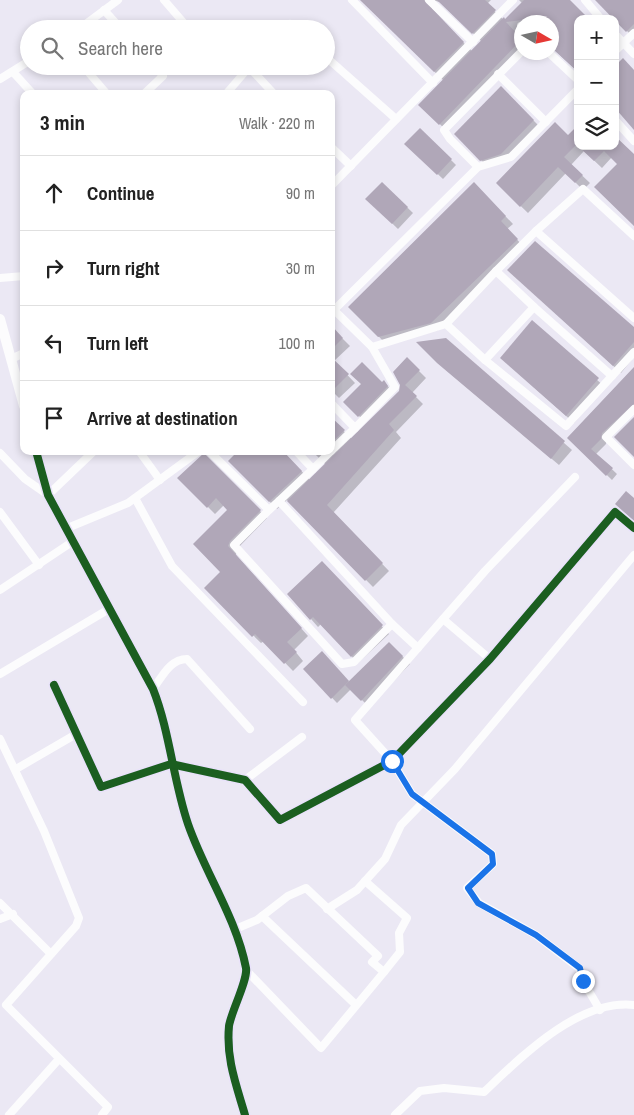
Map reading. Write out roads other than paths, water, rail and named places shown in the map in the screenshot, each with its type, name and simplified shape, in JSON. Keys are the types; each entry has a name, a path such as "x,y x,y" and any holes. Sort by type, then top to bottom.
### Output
{"street":[{"path":"91,20 118,0"},
{"path":"164,0 181,20"},
{"path":"352,0 433,83"},
{"path":"429,0 473,42"},
{"path":"584,0 597,15"},
{"path":"335,182 511,1"},
{"path":"104,10 113,20"},
{"path":"619,48 634,32"},
{"path":"619,38 634,54"},
{"path":"478,167 444,130 514,58"},
{"path":"557,60 574,76"},
{"path":"335,65 396,120"},
{"path":"0,79 20,67"},
{"path":"13,72 29,90"},
{"path":"498,74 546,122"},
{"path":"90,75 103,90"},
{"path":"148,90 162,75"},
{"path":"230,90 243,75"},
{"path":"257,75 270,90"},
{"path":"335,308 478,167 511,157 574,93"},
{"path":"619,124 634,141"},
{"path":"335,152 351,166"},
{"path":"372,348 446,324 536,231 583,189 634,236"},
{"path":"536,231 634,318"},
{"path":"496,271 612,376"},
{"path":"0,278 20,276"},
{"path":"485,360 534,307"},
{"path":"335,314 372,348 395,387 335,447"},
{"path":"0,320 20,391"},
{"path":"446,324 485,360 566,426 634,352"},
{"path":"11,358 20,355"},
{"path":"335,407 355,428"},
{"path":"634,409 606,437 634,465"},
{"path":"0,454 25,479 48,495"},
{"path":"37,455 48,495 153,689 160,708 187,823 233,930 246,970 321,1048 355,1004 400,952 399,934 407,918 365,881"},
{"path":"48,495 90,455"},
{"path":"142,455 160,480"},
{"path":"65,529 128,503 194,455"},
{"path":"213,455 269,510"},
{"path":"300,455 313,468"},
{"path":"327,455 234,545 342,664 354,662 392,624"},
{"path":"575,477 484,571 355,720 392,761 412,794 492,854 493,864 468,888 478,903 536,935 580,968 583,981 600,1010"},
{"path":"135,498 172,566 303,702"},
{"path":"279,501 392,624 418,648"},
{"path":"0,512 39,565"},
{"path":"54,685 78,733 101,786 172,764 245,780 280,820 392,761 490,659 615,512 634,528"},
{"path":"0,590 72,542"},
{"path":"327,908 357,890 385,859 401,825 455,769 634,555"},
{"path":"0,674 109,609"},
{"path":"443,618 490,659"},
{"path":"153,689 172,663 187,659 250,729"},
{"path":"16,770 78,733"},
{"path":"245,780 302,737"},
{"path":"0,740 16,770 79,918 76,926 3,1008 108,1107 102,1115"},
{"path":"233,930 262,916 288,896 306,888 378,956 372,962 384,972"},
{"path":"0,903 51,954"},
{"path":"0,919 13,914"},
{"path":"262,916 355,1004"},
{"path":"245,1115 228,1060 230,1025 246,970"},
{"path":"394,1115 420,1091 444,1088 484,1092 532,1046 566,1023 617,1003 634,1005"},
{"path":"9,1115 59,1059"}]}
